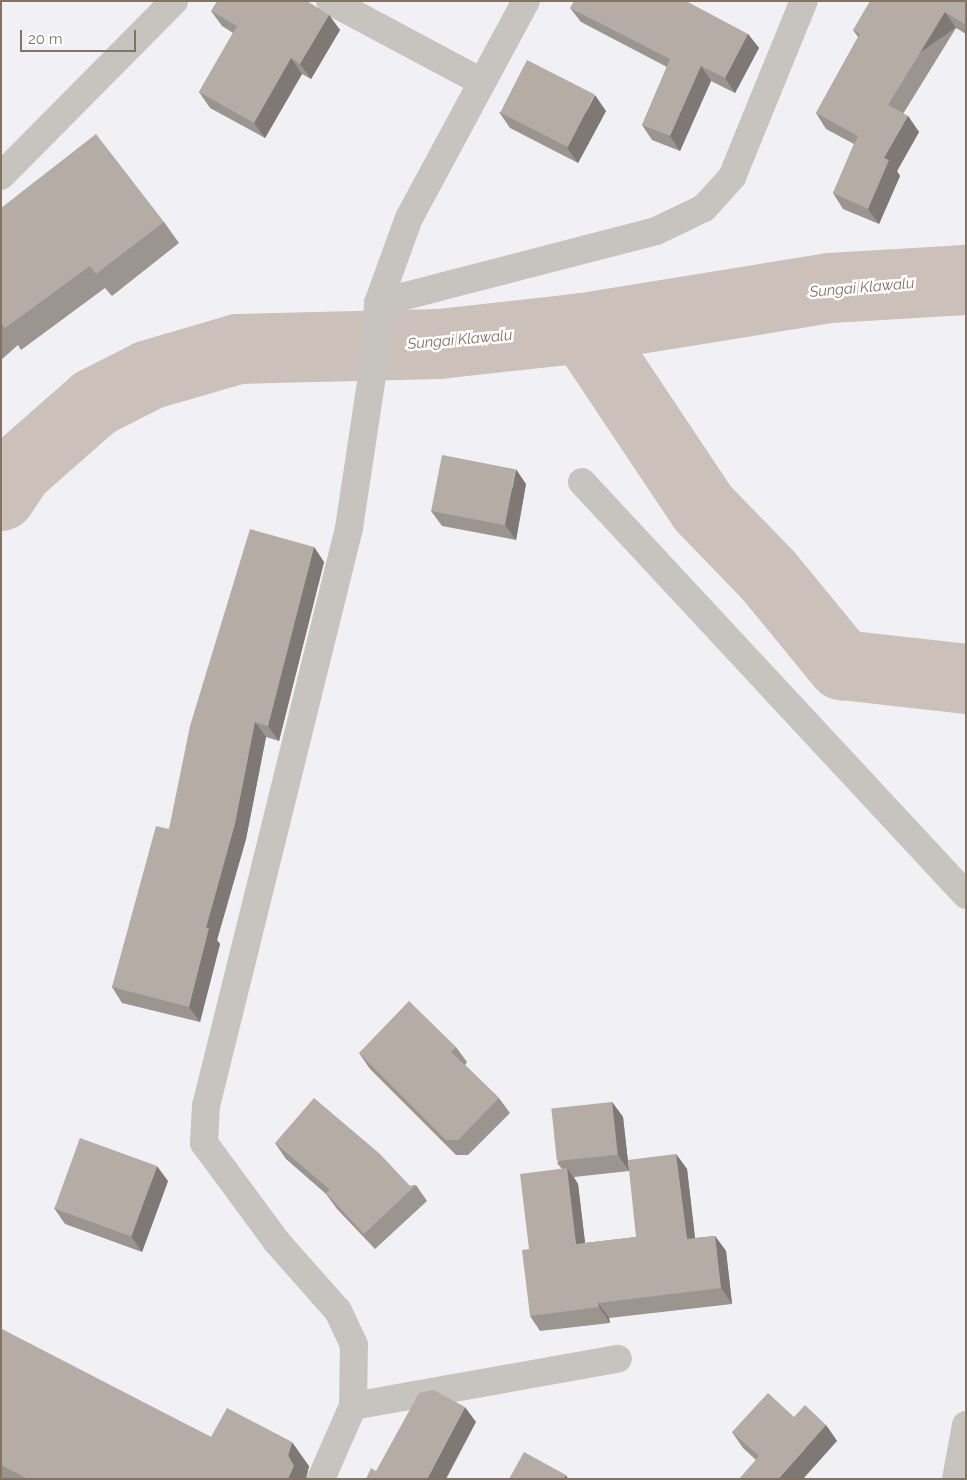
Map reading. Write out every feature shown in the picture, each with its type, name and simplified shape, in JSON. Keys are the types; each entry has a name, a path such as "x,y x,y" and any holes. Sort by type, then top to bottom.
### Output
{"street":[{"path":"1,176 174,1"},
{"path":"330,1 482,82"},
{"path":"321,1479 353,1406 354,1345 338,1311 232,1185 204,1143 202,1130 206,1106 348,528 376,349 377,313 409,218 526,1"},
{"path":"377,313 656,231 704,208 732,177 804,1"},
{"path":"582,482 966,895"},
{"path":"353,1406 618,1359"},
{"path":"956,1479 966,1425"}],"building":[{"path":"217,1 307,1 329,15 300,64 291,58 254,123 199,92 237,26 211,11"},
{"path":"574,1 686,1 748,34 725,78 701,66 670,136 642,125 670,59 570,8"},
{"path":"870,1 966,1 966,25 945,12 888,105 908,116 884,158 889,160 868,209 833,193 858,136 816,113 860,34 853,30"},
{"path":"527,60 595,95 568,147 500,113"},
{"path":"96,134 164,222 96,274 90,266 5,328 1,325 1,208"},
{"path":"442,455 516,469 505,525 431,511"},
{"path":"250,529 314,547 268,726 255,722 235,824 206,928 209,928 189,1007 112,987 156,826 169,829 190,726"},
{"path":"409,1001 456,1047 451,1052 499,1098 458,1140 446,1140 359,1053"},
{"path":"314,1098 380,1154 410,1186 416,1185 364,1234 326,1193 330,1190 275,1143"},
{"path":"612,1102 618,1155 557,1161 551,1108"},
{"path":"80,1138 157,1166 131,1237 54,1208"},
{"path":"676,1154 687,1239 715,1236 721,1288 598,1303 599,1307 530,1316 522,1250 529,1249 520,1174 567,1168 576,1244 636,1237 628,1160"},
{"path":"2,1329 211,1437 227,1408 292,1442 288,1455 294,1466 288,1479 28,1479 1,1465"},
{"path":"434,1390 465,1407 427,1479 366,1479 371,1468 376,1471 419,1393"},
{"path":"768,1393 794,1417 805,1405 826,1425 778,1479 739,1479 759,1456 732,1432"},
{"path":"524,1452 566,1475 563,1479 509,1479"}],"waterway":[{"name":"Sungai Klawalu","path":"1,496 17,471 94,403 149,375 238,349 439,344 583,328 830,288 966,280"},
{"path":"583,328 703,508 768,575 842,665 966,679"}]}
